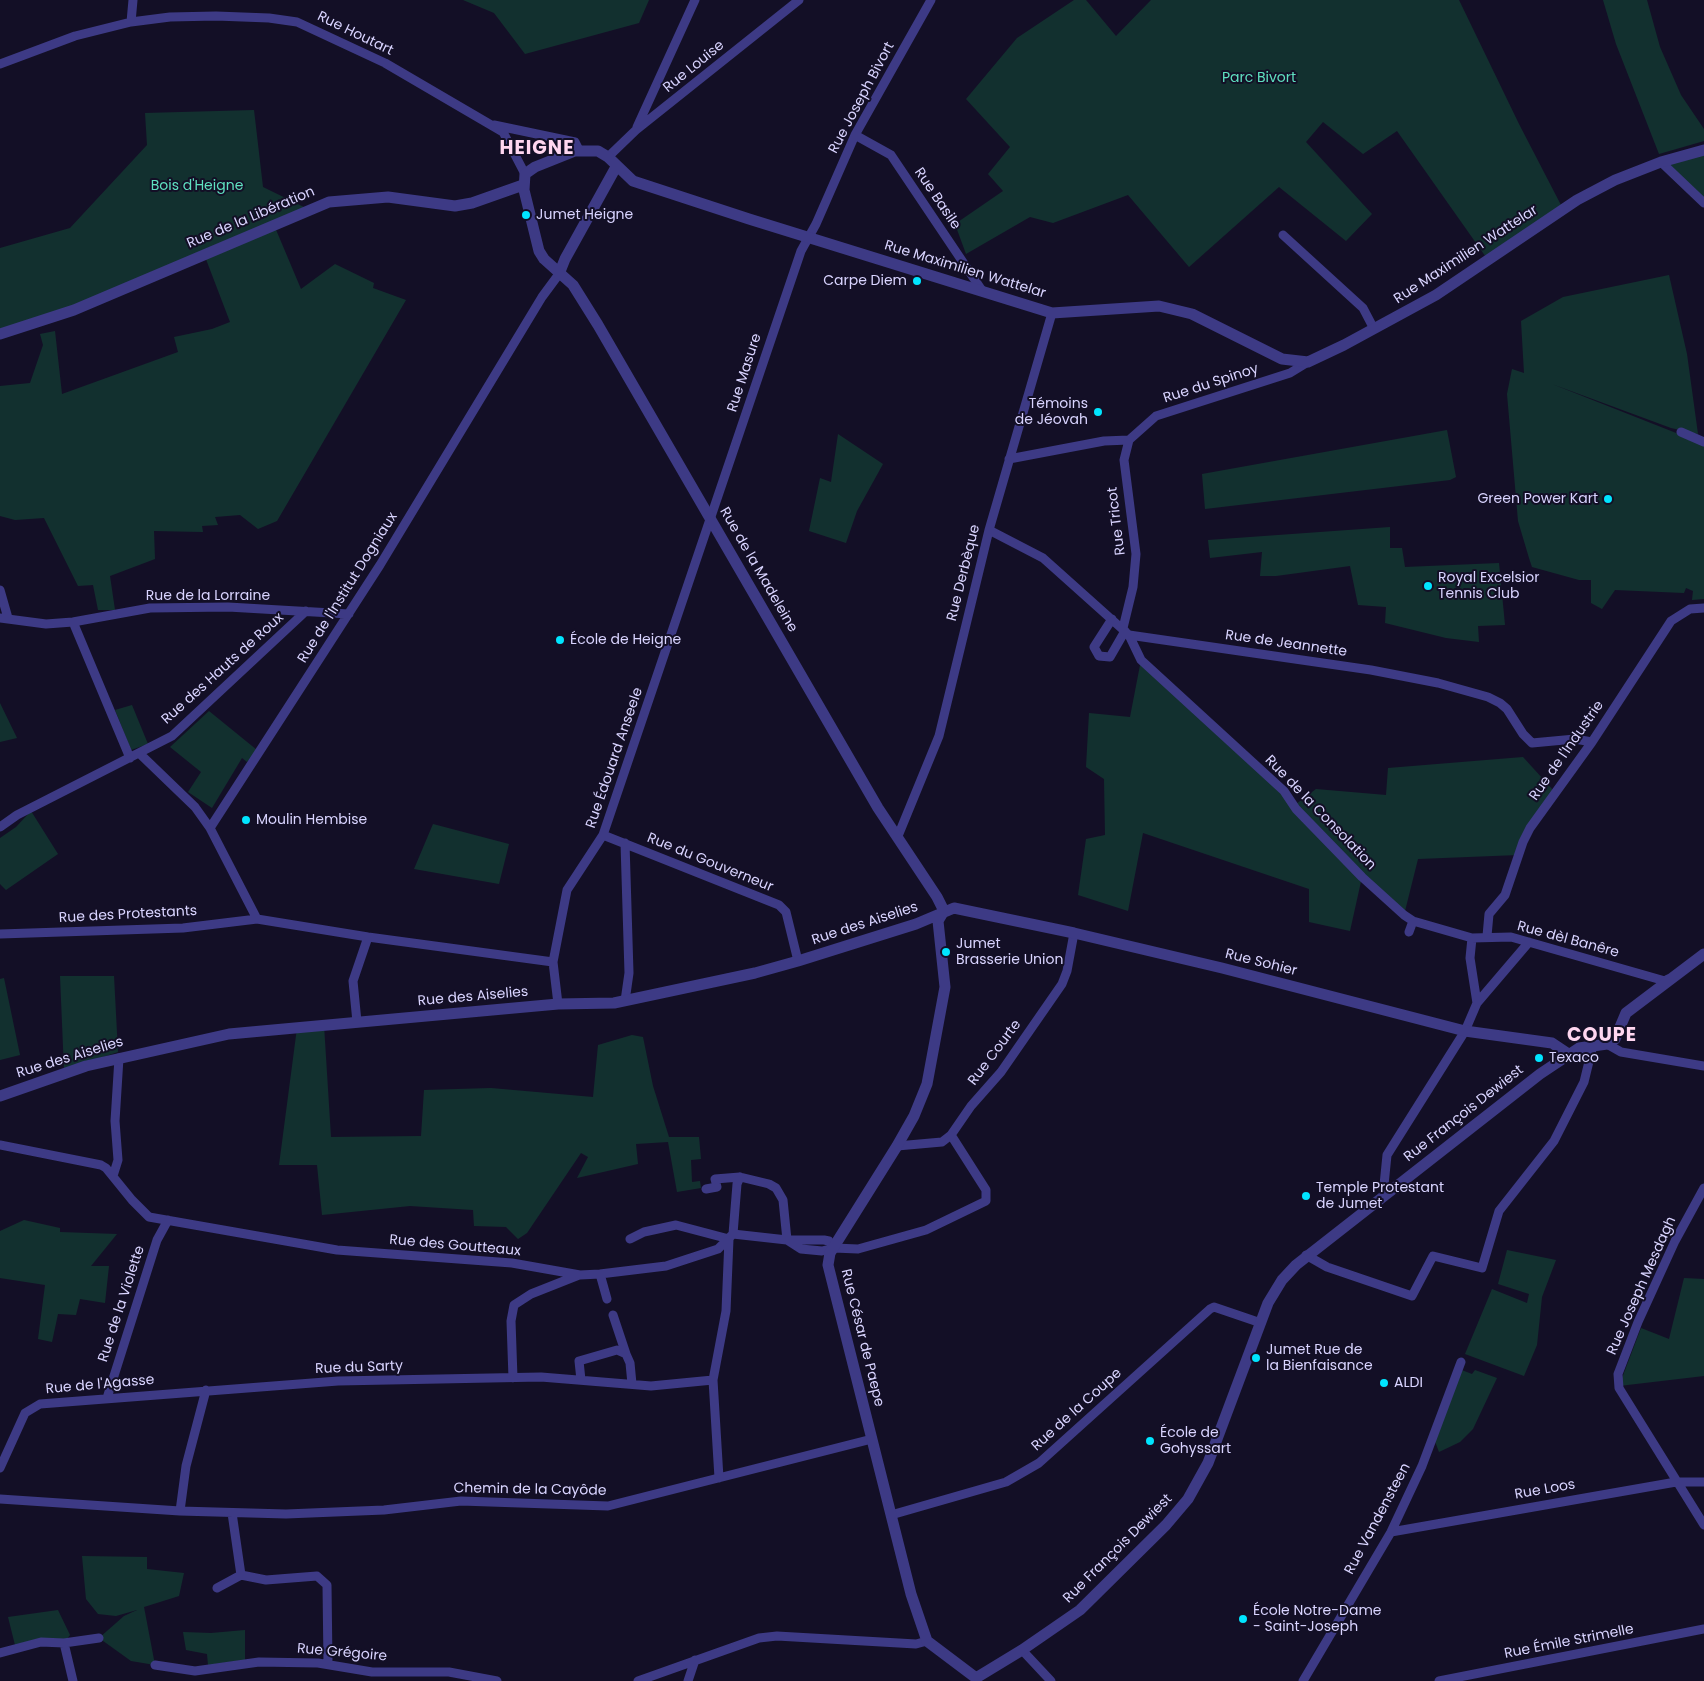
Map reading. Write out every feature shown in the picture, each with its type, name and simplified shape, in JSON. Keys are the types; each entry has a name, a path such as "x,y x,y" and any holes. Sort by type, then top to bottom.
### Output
{"street":[{"path":"131,22 133,0"},
{"path":"636,130 695,0"},
{"name":"Rue Louise","path":"608,157 636,130 799,0"},
{"name":"Rue Joseph Bivort","path":"809,238 855,135 931,0"},
{"name":"Rue Houtart","path":"0,64 75,36 131,22 170,17 216,16 297,22 385,63 503,132 524,179"},
{"path":"490,124 575,142 579,150 598,151 608,157"},
{"name":"Rue Basile","path":"855,135 891,155 983,292"},
{"name":"Rue de la Libération","path":"0,334 74,310 329,202 388,197 454,206 472,203 524,179 535,167 579,150"},
{"name":"Rue Maximilien Wattelar","path":"608,157 616,167 633,181 1052,313 1159,306 1192,314 1282,359 1308,362 1436,295 1578,200 1615,180 1660,162 1704,150"},
{"path":"1660,162 1704,203"},
{"path":"559,274 565,258 616,167"},
{"name":"Rue de la Madeleine","path":"524,179 539,251 546,263 573,285 598,325 872,799 898,836 944,911"},
{"path":"1283,234 1363,308 1374,329"},
{"name":"Rue Masure","path":"711,518 798,260 809,238"},
{"path":"539,251 547,259 565,258"},
{"name":"Rue de l'Institut Dogniaux","path":"210,828 349,614 542,298 559,274"},
{"name":"Rue Derbèque","path":"898,836 939,736 989,530 1052,313"},
{"name":"Rue du Spinoy","path":"1129,440 1156,416 1290,373 1308,362"},
{"path":"1681,432 1704,442"},
{"path":"1009,458 1104,441 1129,440"},
{"name":"Rue Tricot","path":"1112,618 1094,647 1099,656 1110,657 1125,632 1133,587 1136,554 1124,460 1129,440"},
{"name":"Rue Édouard Anseele","path":"558,1004 553,962 567,890 604,835 711,518"},
{"path":"989,530 1043,558 1112,618 1125,632"},
{"name":"Rue de la Lorraine","path":"0,590 4,618 46,624 73,622 154,608 228,607 349,614"},
{"name":"Rue de l'Industrie","path":"1488,936 1489,914 1505,895 1523,842 1530,828 1592,742 1671,621 1690,609 1704,608"},
{"name":"Rue des Hauts de Roux","path":"0,827 17,814 172,736 306,611"},
{"path":"73,622 130,758"},
{"name":"Rue de Jeannette","path":"1125,632 1371,670 1438,683 1488,697 1500,703 1507,709 1523,734 1532,743 1576,739 1592,742"},
{"name":"Rue de la Consolation","path":"1125,632 1141,660 1284,791 1296,809 1362,877 1404,916 1413,921"},
{"path":"140,753 195,807 210,828 257,919"},
{"name":"Rue du Gouverneur","path":"604,835 778,905 786,912 798,961"},
{"path":"625,843 629,973 625,1001"},
{"name":"Rue Sohier","path":"944,911 954,908 970,910 1074,933 1347,999 1465,1031 1552,1043 1570,1054"},
{"name":"Rue des Aiselies","path":"0,1096 86,1066 229,1034 558,1004 605,1004 625,1001 755,973 798,961 916,924 944,911"},
{"name":"Rue César de Paepe","path":"927,1641 913,1600 891,1515 829,1270 829,1257 897,1146 918,1108 928,1084 945,987 938,921 944,911"},
{"name":"Rue des Protestants","path":"0,934 183,928 257,919 368,937 553,962"},
{"path":"1409,932 1413,921"},
{"name":"Rue dèl Banêre","path":"1413,921 1472,938 1488,936 1511,937 1665,981 1668,980"},
{"name":"Rue Courte","path":"950,1135 971,1106 1001,1072 1062,984 1067,971 1074,933"},
{"path":"357,1022 353,981 368,937"},
{"path":"1472,938 1470,958 1477,1003"},
{"path":"1387,1193 1384,1185 1387,1155 1465,1031 1477,1003 1529,942"},
{"path":"1704,954 1626,1013 1615,1039 1607,1044 1621,1052 1704,1066"},
{"name":"Rue François Dewiest","path":"976,1680 1080,1610 1166,1526 1188,1499 1208,1463 1268,1303 1282,1280 1306,1256 1556,1064 1579,1048 1607,1044"},
{"path":"1306,1256 1327,1267 1412,1296 1433,1256 1482,1268 1499,1211 1554,1141 1584,1082 1593,1045"},
{"path":"113,1176 118,1160 115,1121 119,1058"},
{"path":"630,1239 644,1232 676,1225 731,1237 824,1240 829,1241 834,1248 858,1249 905,1237 961,1214 986,1201 986,1190 950,1135 942,1142 897,1146"},
{"name":"Rue des Goutteaux","path":"0,1145 101,1165 149,1217 337,1250 512,1264 580,1275 666,1266 718,1249 731,1237"},
{"path":"706,1189 717,1187 716,1179 740,1177 769,1184 776,1188 783,1200 787,1240"},
{"path":"719,1478 713,1380 726,1311 731,1237 737,1184 740,1177"},
{"name":"Rue Joseph Mesdagh","path":"1704,1188 1675,1242 1638,1322 1618,1374 1619,1388 1704,1525"},
{"name":"Rue de la Violette","path":"107,1398 157,1240 168,1220"},
{"path":"600,1274 607,1299"},
{"path":"513,1378 511,1321 514,1305 531,1294 580,1275"},
{"name":"Rue de la Coupe","path":"891,1515 1006,1482 1040,1463 1210,1309 1214,1307 1261,1323"},
{"path":"613,1315 630,1363 632,1384"},
{"path":"581,1380 579,1361 617,1350 626,1354"},
{"name":"Rue Vandensteen","path":"1304,1681 1390,1532 1422,1466 1461,1362"},
{"name":"Rue du Sarty","path":"206,1390 338,1381 513,1378 581,1380 651,1386 713,1380"},
{"path":"180,1511 186,1466 206,1390"},
{"name":"Rue de l'Agasse","path":"1,1465 25,1412 40,1404 206,1390"},
{"name":"Chemin de la Cayôde","path":"0,1498 180,1511 286,1514 384,1510 461,1501 608,1506 872,1439"},
{"name":"Rue Loos","path":"1390,1532 1676,1482 1704,1482"},
{"path":"232,1512 241,1575"},
{"path":"217,1588 241,1575 266,1580 317,1576 327,1585 328,1664"},
{"name":"Rue Émile Strimelle","path":"1439,1681 1704,1629"},
{"path":"638,1681 760,1638 776,1636 916,1644 927,1641 976,1680"},
{"path":"0,1653 41,1642 64,1643 99,1638"},
{"path":"64,1643 73,1681"},
{"path":"1022,1650 1051,1681"},
{"path":"688,1681 695,1660"},
{"name":"Rue Grégoire","path":"155,1665 195,1671 259,1662 328,1664 372,1672 449,1672 497,1681"}],"green space":[{"path":"463,0 649,0 639,23 525,54 494,13"},
{"name":"Parc Bivort","path":"1074,0 1086,0 1116,36 1151,0 1459,0 1519,124 1562,207 1488,260 1397,131 1363,154 1323,122 1306,142 1372,214 1346,241 1279,187 1189,267 1128,195 1053,223 1030,217 966,254 955,224 1003,191 988,174 1010,147 966,99 1017,38"},
{"path":"1603,0 1647,0 1660,47 1681,95 1704,129 1704,141 1659,154 1616,44"},
{"name":"Bois d'Heigne","path":"254,110 263,187 310,210 274,225 301,289 335,264 374,283 373,288 406,300 277,521 258,529 240,515 215,517 218,525 202,526 203,532 154,531 155,559 110,576 115,610 98,610 93,585 78,586 44,518 15,520 0,516 0,386 30,383 43,345 40,334 55,331 62,394 178,352 174,337 212,329 230,322 204,254 0,334 0,248 70,228 147,145 145,113"},
{"path":"1704,150 1704,202 1661,162"},
{"path":"1669,275 1687,354 1698,434 1671,428 1552,384 1704,444 1704,599 1692,600 1693,591 1686,588 1684,593 1615,590 1602,609 1591,603 1591,580 1579,580 1532,567 1518,521 1507,394 1512,369 1524,373 1521,321 1563,297"},
{"path":"1447,430 1456,477 1450,480 1205,509 1202,474"},
{"path":"838,434 883,464 857,511 846,543 809,531 820,478 831,482"},
{"name":"Royal Excelsior Tennis Club","path":"1390,527 1390,548 1402,548 1405,567 1499,563 1505,625 1478,626 1479,642 1446,638 1385,623 1386,607 1358,605 1350,566 1276,576 1260,576 1262,552 1210,558 1208,540"},
{"path":"1141,660 1296,804 1316,789 1386,795 1388,768 1523,757 1553,790 1518,855 1418,859 1404,915 1362,877 1350,931 1309,922 1309,889 1143,833 1128,911 1078,895 1086,839 1105,835 1104,779 1086,767 1089,713 1130,717"},
{"path":"0,703 17,738 0,742"},
{"path":"132,705 148,744 131,750 115,710"},
{"path":"209,711 257,750 247,762 242,758 212,808 188,792 201,772 170,747"},
{"path":"31,811 58,854 6,890 0,884 0,838 16,827"},
{"path":"433,824 509,844 499,884 414,869"},
{"path":"60,976 114,976 118,1052 64,1070"},
{"path":"4,978 20,1055 0,1060 0,979"},
{"path":"324,1025 331,1137 421,1136 424,1090 491,1088 593,1097 598,1045 632,1035 643,1037 653,1086 669,1137 699,1137 701,1159 691,1160 692,1182 700,1181 701,1188 677,1192 668,1142 636,1144 638,1164 577,1178 588,1157 581,1153 527,1233 518,1239 506,1227 474,1226 473,1210 410,1206 322,1215 317,1165 279,1165 297,1028"},
{"path":"24,1220 60,1228 60,1232 117,1234 91,1266 109,1266 105,1303 80,1299 76,1315 58,1314 52,1342 38,1339 45,1285 0,1278 0,1231"},
{"path":"1507,1250 1556,1260 1542,1297 1537,1345 1524,1376 1465,1354 1492,1289 1527,1303 1529,1294 1498,1284"},
{"path":"1684,1278 1704,1279 1704,1376 1619,1386 1641,1328 1669,1339"},
{"path":"1459,1369 1472,1374 1475,1370 1497,1378 1473,1429 1460,1442 1439,1452 1433,1436"},
{"path":"82,1556 147,1557 147,1569 184,1573 179,1596 144,1607 155,1665 131,1661 99,1638 124,1616 137,1610 116,1616 98,1614 86,1599"},
{"path":"58,1610 70,1635 64,1643 16,1649 8,1617"},
{"path":"245,1630 245,1660 208,1665 207,1654 186,1650 183,1632 211,1633"}],"place":[{"name":"Jumet Heigne","path":"526,215"},
{"name":"Carpe Diem","path":"917,281"},
{"name":"Témoins de Jéovah","path":"1098,412"},
{"name":"Green Power Kart","path":"1608,499"},
{"name":"Royal Excelsior Tennis Club","path":"1428,586"},
{"name":"École de Heigne","path":"560,640"},
{"name":"Moulin Hembise","path":"246,820"},
{"name":"Jumet Brasserie Union","path":"946,952"},
{"name":"Texaco","path":"1539,1058"},
{"name":"Temple Protestant de Jumet","path":"1306,1196"},
{"name":"Jumet Rue de la Bienfaisance","path":"1256,1358"},
{"name":"ALDI","path":"1384,1383"},
{"name":"École de Gohyssart","path":"1150,1441"},
{"name":"École Notre-Dame - Saint-Joseph","path":"1243,1619"}],"district":[{"name":"HEIGNE","path":"537,149"},
{"name":"COUPE","path":"1602,1036"}]}
